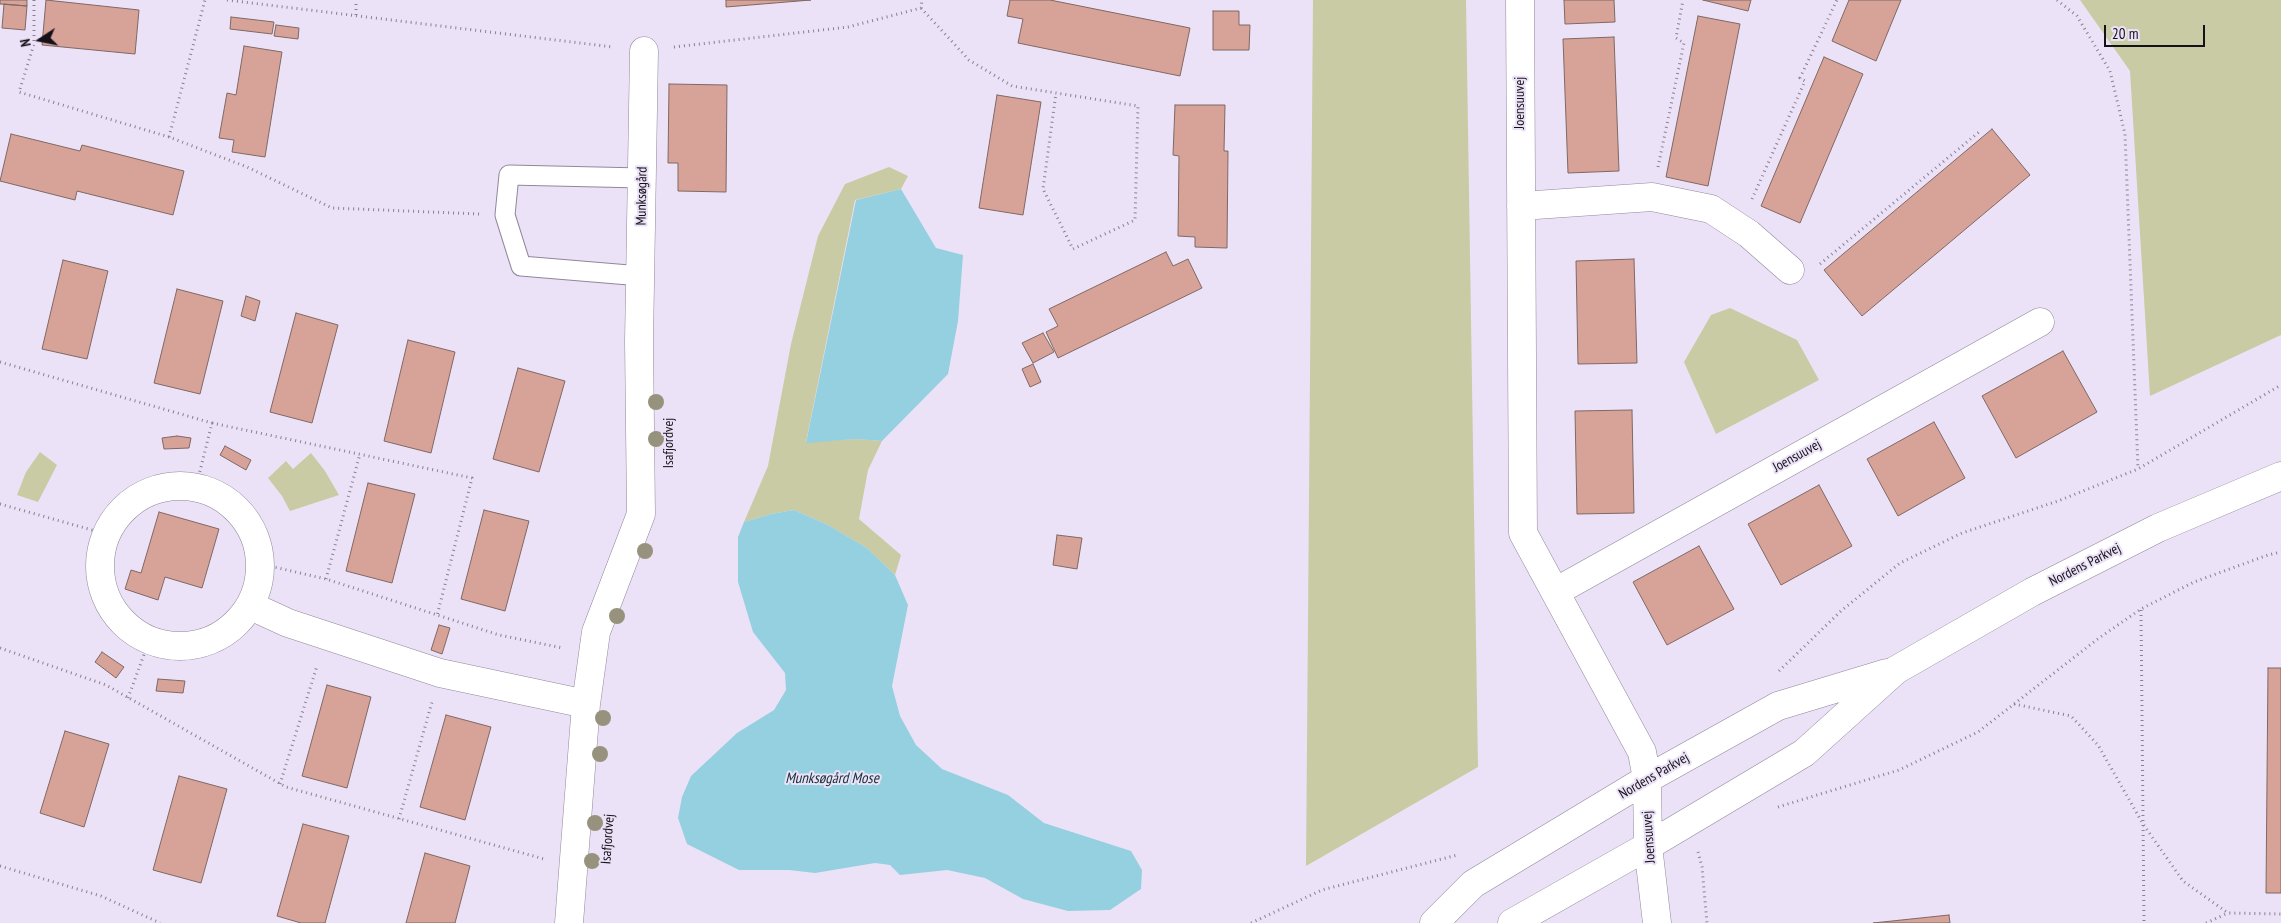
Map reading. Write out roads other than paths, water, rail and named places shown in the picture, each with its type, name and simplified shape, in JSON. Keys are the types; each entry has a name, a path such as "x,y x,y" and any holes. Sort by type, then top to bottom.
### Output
{"street":[{"name":"Joensuuvej","path":"1520,0 1523,533 1642,752 1647,779 1648,846 1657,923"},
{"name":"Munksøgård","path":"640,341 644,51"},
{"path":"1521,206 1652,197 1711,209 1739,227 1790,270"},
{"name":"Joensuuvej","path":"1556,592 2040,322"},
{"name":"Isafjordvej","path":"569,923 586,704 596,632 641,514 640,341"},
{"name":"Nordens Parkvej","path":"1512,923 1648,846 1804,753 1896,670 2032,592 2158,528 2281,476"},
{"path":"162,487 196,487 212,492 235,506 251,526 260,551 261,576 251,606 236,625 210,642 179,647 148,641 127,627 111,608 102,584 100,558 106,534 120,512 140,497 162,487"},
{"path":"251,606 288,623 440,673 586,704"},
{"name":"Nordens Parkvej","path":"1434,923 1473,884 1647,779 1778,706 1896,670"}],"lane":[{"path":"641,276 520,266 505,215 509,175 642,178"}],"water":[{"path":"901,189 936,248 963,255 958,321 948,374 882,441 855,439 806,443 856,200"},
{"name":"Munksøgård Mose","path":"794,510 828,525 867,548 895,575 908,605 892,686 900,716 916,745 942,769 1008,795 1044,823 1131,851 1142,870 1141,889 1110,910 1068,911 1023,899 985,878 947,870 900,875 890,865 875,863 815,873 789,870 739,870 687,844 678,818 682,797 691,776 737,733 774,710 786,690 785,673 753,632 738,582 738,537 744,522"}]}
